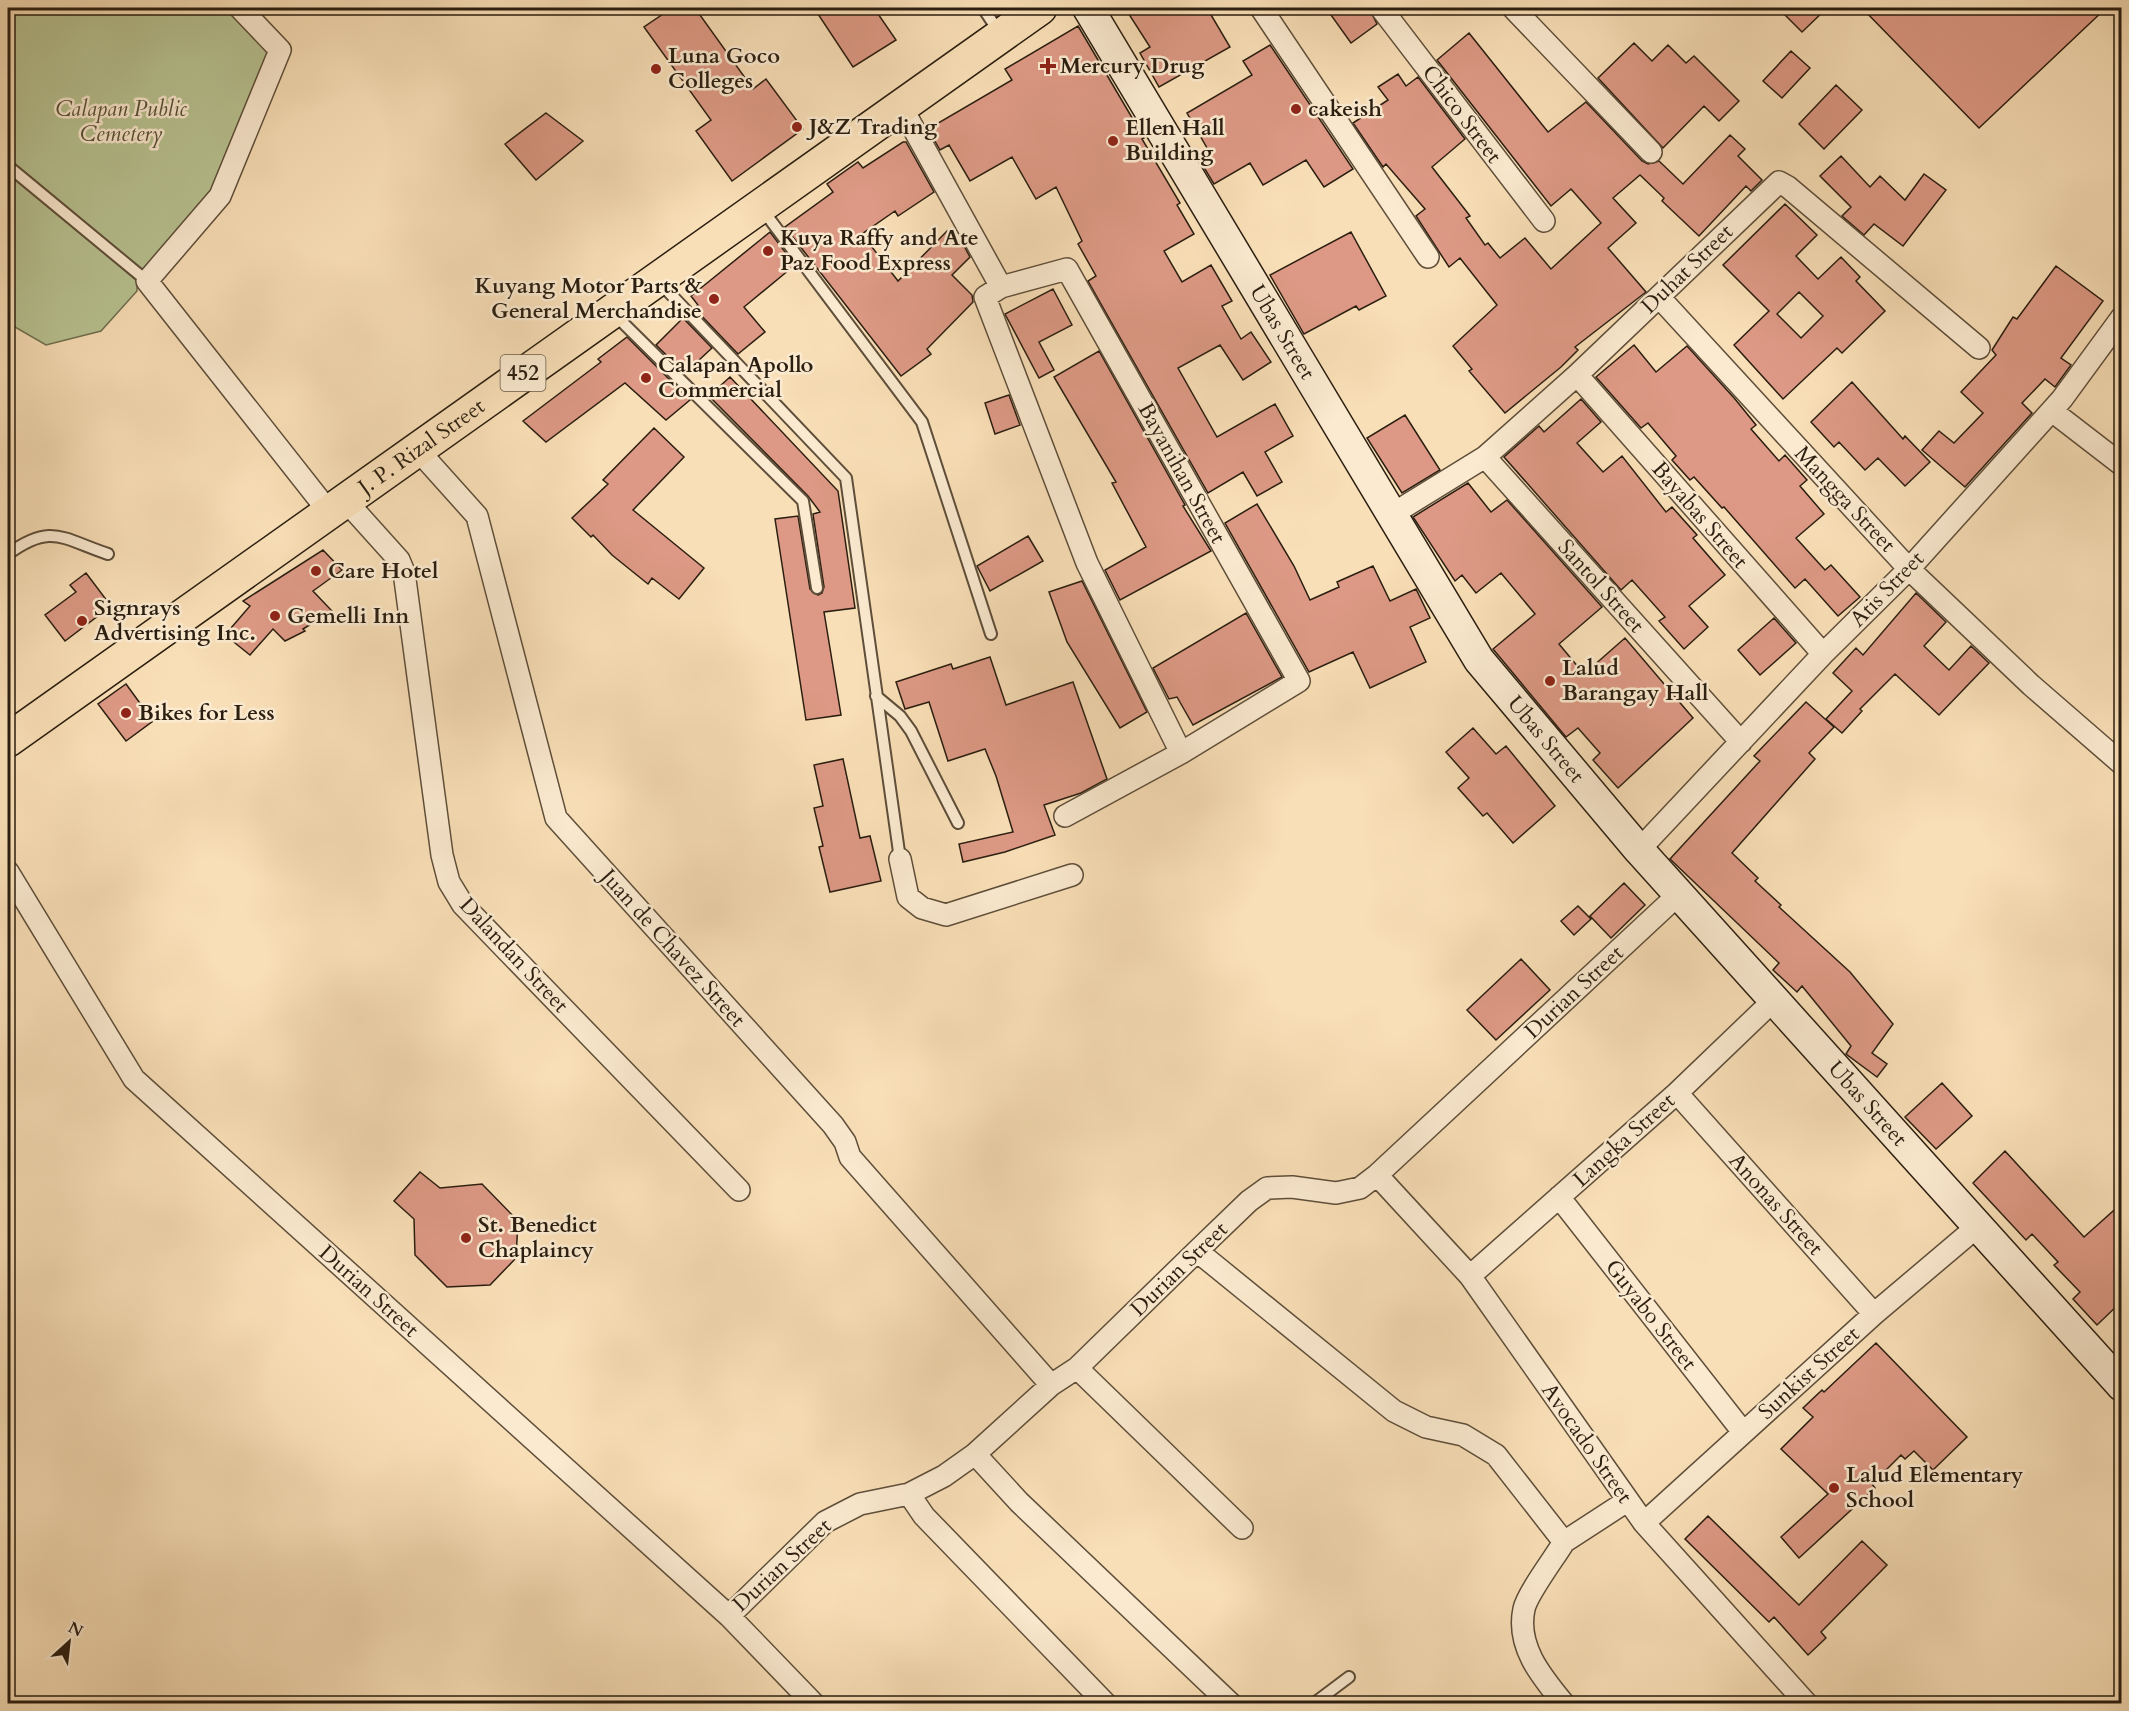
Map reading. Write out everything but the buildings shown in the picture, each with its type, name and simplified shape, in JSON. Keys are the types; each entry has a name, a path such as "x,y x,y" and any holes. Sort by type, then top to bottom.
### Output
{"highway":[{"name":"J. P. Rizal Street","path":"8,740 416,448 658,280 1040,8"}],"street":[{"path":"147,281 220,196 280,50 240,8"},
{"name":"Ubas Street","path":"1088,8 1479,660 1639,850 2121,1386"},
{"path":"1261,8 1428,257"},
{"name":"Chico Street","path":"1381,8 1544,221"},
{"path":"1513,8 1651,152"},
{"path":"901,106 1001,287 985,297 1078,541 1181,753"},
{"name":"Duhat Street","path":"1391,515 1485,457 1577,375 1779,182 1979,348"},
{"name":"Bayanihan Street","path":"1001,287 1067,268 1299,681 1181,753 1065,816"},
{"name":"Dalandan Street","path":"147,281 337,506 399,560 404,572 442,855 449,882 463,905 739,1190"},
{"name":"Mangga Street","path":"1659,297 1909,569 2031,685 2121,764"},
{"name":"Atis Street","path":"1639,850 1823,654 1909,569 2052,411 2121,317"},
{"name":"Bayabas Street","path":"1577,375 1823,654"},
{"path":"2052,411 2121,465"},
{"name":"Juan de Chavez Street","path":"416,448 477,516 556,818 833,1125 845,1142 850,1156 1051,1385"},
{"name":"Santol Street","path":"1485,457 1741,742"},
{"path":"900,859 908,897 922,908 946,915 1072,875"},
{"name":"Durian Street","path":"8,872 134,1079 729,1616 825,1522 860,1504 909,1494 944,1476 975,1454 1051,1385 1077,1368 1249,1201 1267,1188 1292,1187 1336,1194 1360,1188 1377,1175 1680,893"},
{"name":"Langka Street","path":"1470,1276 1677,1093 1775,999"},
{"name":"Anonas Street","path":"1677,1093 1874,1314"},
{"name":"Avocado Street","path":"1377,1175 1470,1276 1644,1523 1807,1704"},
{"name":"Guyabo Street","path":"1559,1197 1743,1432"},
{"name":"Sunkist Street","path":"1644,1523 1874,1314 1978,1226"},
{"path":"1197,1251 1394,1411 1426,1426 1463,1435 1496,1455 1564,1542"},
{"path":"1077,1368 1242,1528"},
{"path":"975,1454 1019,1503 1231,1704"},
{"path":"909,1494 924,1516 1106,1704"},
{"path":"1564,1704 1542,1677 1522,1639 1524,1608 1564,1542 1627,1501"},
{"path":"729,1616 814,1704"}],"lane":[{"path":"983,8 1000,35"},
{"path":"8,166 147,281"},
{"path":"760,207 922,422 991,634"},
{"path":"658,280 846,478 900,859"},
{"path":"612,312 803,501 817,588"},
{"path":"8,554 29,538 53,535 108,554"},
{"path":"876,696 900,716 911,731 958,823"},
{"path":"1313,1704 1349,1677"}],"green space":[{"name":"Calapan Public Cemetery","path":"8,8 230,8 273,53 214,196 137,283 137,291 101,331 46,345 8,323"}],"place":[{"name":"Mercury Drug","path":"1048,66"},
{"name":"Luna Goco Colleges","path":"656,69"},
{"name":"cakeish","path":"1296,109"},
{"name":"J&Z Trading","path":"797,127"},
{"name":"Ellen Hall Building","path":"1113,141"},
{"name":"Kuya Raffy and Ate Paz Food Express","path":"768,251"},
{"name":"Kuyang Motor Parts & General Merchandise","path":"714,299"},
{"name":"Calapan Apollo Commercial","path":"646,378"},
{"name":"Care Hotel","path":"316,571"},
{"name":"Gemelli Inn","path":"275,616"},
{"name":"Signrays Advertising Inc.","path":"82,621"},
{"name":"Lalud Barangay Hall","path":"1550,681"},
{"name":"Bikes for Less","path":"126,713"},
{"name":"St. Benedict Chaplaincy","path":"466,1238"},
{"name":"Lalud Elementary School","path":"1834,1488"}]}
